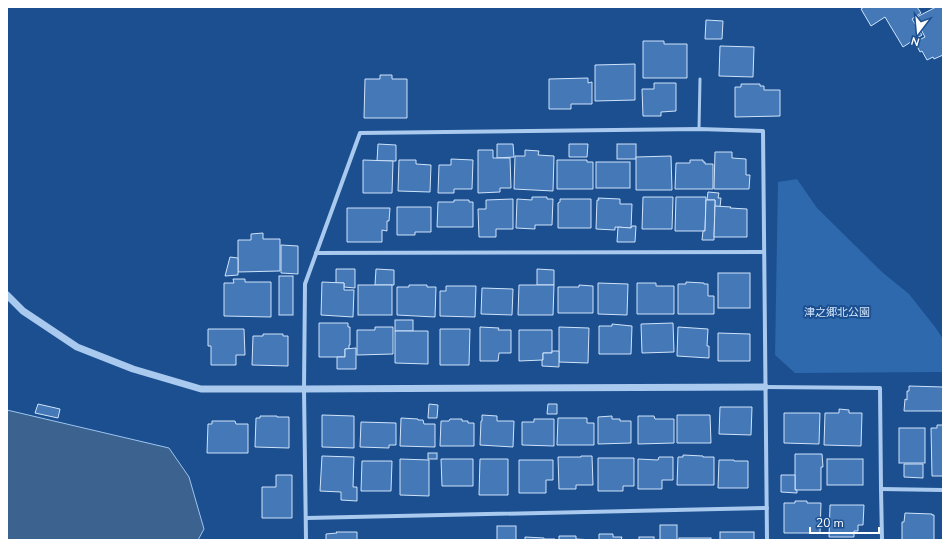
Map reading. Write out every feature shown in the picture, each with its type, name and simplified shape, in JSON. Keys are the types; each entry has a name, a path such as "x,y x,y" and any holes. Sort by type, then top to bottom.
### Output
{"street":[{"path":"306,540 307,518 304,389 305,284 360,133 699,129 763,131 768,540"},
{"path":"316,253 764,252"},
{"path":"7,295 23,310 77,348 133,369 201,389 765,386 880,388 882,540"},
{"path":"881,489 943,490"},
{"path":"307,518 767,508"}],"lane":[{"path":"699,129 700,79"}],"green space":[{"name":"津之郷北公園","path":"797,179 817,208 882,272 909,294 935,327 943,339 943,372 795,373 775,355 778,182"}],"shaded area":[{"path":"7,410 169,448 189,477 204,529 198,540 7,540"}],"building":[{"path":"864,7 917,7 921,13 912,19 922,35 903,47 885,17 871,26 861,9"},
{"path":"936,7 943,7 943,55 927,60 922,51 920,52 915,42 925,37 915,18"},
{"path":"706,20 723,21 722,39 705,39"},
{"path":"643,41 664,41 664,44 687,44 687,78 643,78"},
{"path":"720,46 754,47 753,77 719,76"},
{"path":"635,64 635,100 595,101 595,65"},
{"path":"380,75 392,75 392,79 407,79 407,118 364,118 365,79 380,79"},
{"path":"588,78 588,83 592,82 592,104 571,104 571,109 549,109 549,79"},
{"path":"654,83 676,83 676,111 661,112 661,116 643,116 642,89 654,89"},
{"path":"741,84 760,84 760,86 764,86 764,90 780,90 780,116 735,117 735,87 741,87"},
{"path":"378,144 396,145 396,161 377,161"},
{"path":"497,144 513,144 514,157 497,158"},
{"path":"569,144 588,144 587,157 569,157"},
{"path":"617,144 636,144 636,159 617,159"},
{"path":"478,150 493,150 493,158 510,158 511,188 500,188 500,192 478,193"},
{"path":"525,150 539,151 538,155 554,156 553,191 514,189 515,156 525,156"},
{"path":"715,152 732,152 732,158 746,159 746,175 750,175 749,189 714,189"},
{"path":"671,156 672,190 636,190 636,157"},
{"path":"451,159 473,160 472,189 454,189 454,193 438,193 439,165 451,165"},
{"path":"363,160 393,161 392,193 363,193"},
{"path":"399,160 416,160 416,164 431,165 430,192 398,191"},
{"path":"557,160 587,160 587,162 593,162 593,189 557,189"},
{"path":"690,160 703,160 705,164 713,164 713,189 675,189 676,163 690,163"},
{"path":"596,162 630,162 630,188 596,188"},
{"path":"708,192 719,193 718,198 721,198 720,207 715,206 715,200 707,200"},
{"path":"532,197 547,197 547,199 553,199 552,225 535,225 535,229 516,228 517,199 532,200"},
{"path":"643,197 673,197 672,229 642,229"},
{"path":"676,197 706,197 705,231 675,231"},
{"path":"598,198 620,199 620,204 632,204 631,228 615,227 615,230 596,229"},
{"path":"513,199 513,229 496,229 496,237 479,237 478,209 486,209 486,200"},
{"path":"560,199 591,199 591,228 558,228 558,203 560,202"},
{"path":"454,200 469,200 469,202 473,202 473,227 437,227 438,202 454,202"},
{"path":"706,200 715,200 714,240 702,240 703,231 705,231"},
{"path":"715,206 747,209 747,237 714,237"},
{"path":"397,207 431,207 431,232 415,232 415,235 397,235"},
{"path":"347,208 390,208 389,221 387,221 387,231 382,230 382,242 347,242"},
{"path":"632,226 636,226 635,242 617,242 618,227 631,228"},
{"path":"263,233 263,239 280,239 280,271 238,272 238,240 251,240 251,234"},
{"path":"281,245 298,246 298,274 281,273"},
{"path":"230,257 238,258 238,275 225,276"},
{"path":"336,269 355,269 355,288 344,287 344,283 336,283"},
{"path":"376,269 394,270 394,285 375,285"},
{"path":"537,269 554,270 554,285 537,285"},
{"path":"718,273 750,273 750,308 718,308"},
{"path":"279,276 293,276 293,315 279,315"},
{"path":"233,279 245,279 245,282 271,282 271,317 224,316 224,283 234,283"},
{"path":"322,282 344,283 344,290 354,290 353,317 321,315"},
{"path":"686,282 708,284 708,296 714,296 714,314 678,314 678,284 686,284"},
{"path":"598,283 628,284 627,315 598,314"},
{"path":"637,283 656,283 656,286 674,286 674,314 637,314"},
{"path":"358,285 392,285 392,315 358,315"},
{"path":"409,285 427,285 427,287 436,287 435,317 397,315 397,287 409,287"},
{"path":"519,285 554,285 553,315 518,315"},
{"path":"579,285 593,286 593,313 558,313 558,287 579,287"},
{"path":"446,286 476,286 475,317 440,316 440,291 446,291"},
{"path":"482,288 513,289 512,315 481,314"},
{"path":"395,320 413,320 413,331 395,331"},
{"path":"319,323 348,323 348,327 350,327 350,345 349,349 345,349 345,357 319,357"},
{"path":"673,323 674,352 642,353 641,324"},
{"path":"612,324 632,326 631,354 599,354 599,326 612,326"},
{"path":"375,327 393,327 393,354 357,355 357,330 375,330"},
{"path":"480,327 499,328 498,330 511,330 511,353 499,353 498,361 480,361"},
{"path":"559,327 589,328 588,363 559,362"},
{"path":"678,327 708,329 707,346 709,346 709,358 677,356"},
{"path":"208,329 244,329 245,355 236,355 236,365 211,365 211,346 208,346"},
{"path":"440,329 470,329 469,365 440,365"},
{"path":"519,330 552,330 552,353 543,353 543,360 519,361"},
{"path":"395,331 428,331 428,364 395,363"},
{"path":"718,333 750,334 750,361 718,361"},
{"path":"263,334 283,334 283,336 288,336 288,366 252,365 253,336 263,336"},
{"path":"356,348 356,369 337,369 337,357 345,357 345,349"},
{"path":"552,351 559,351 559,367 542,366 543,353 552,353"},
{"path":"909,386 943,387 943,411 904,411 905,399 907,400 907,391 909,391"},
{"path":"38,404 60,409 58,418 35,413"},
{"path":"429,404 438,405 437,418 428,418"},
{"path":"548,404 557,404 557,414 547,414"},
{"path":"720,407 752,407 751,435 719,434"},
{"path":"839,409 849,410 849,413 862,413 861,446 824,445 825,413 839,413"},
{"path":"784,413 820,413 819,444 784,443"},
{"path":"322,415 354,416 354,448 322,447"},
{"path":"482,415 497,416 497,421 514,421 513,447 480,445"},
{"path":"677,415 710,415 711,443 677,443"},
{"path":"260,416 289,417 289,448 255,447 256,418 260,418"},
{"path":"612,416 612,419 631,421 631,443 598,444 598,417"},
{"path":"638,416 654,416 655,419 674,419 674,443 638,444"},
{"path":"401,418 418,419 423,420 424,424 435,424 435,447 400,446"},
{"path":"558,418 587,418 587,423 594,423 594,445 557,445"},
{"path":"450,419 462,419 462,421 468,421 468,423 474,423 474,446 440,446 441,421 449,421"},
{"path":"534,419 554,419 554,446 522,445 522,422 534,422"},
{"path":"212,421 235,421 236,424 248,424 248,453 207,453 208,424 212,424"},
{"path":"361,422 396,423 396,445 389,445 389,448 360,447"},
{"path":"937,425 943,425 943,476 932,476 931,428 937,428"},
{"path":"899,428 925,428 925,463 899,463"},
{"path":"428,453 437,453 437,459 428,459"},
{"path":"795,454 822,454 823,467 821,467 821,490 795,490"},
{"path":"683,455 714,457 714,485 677,485 678,457 683,457"},
{"path":"322,456 354,457 353,487 357,487 357,501 341,500 341,492 320,491"},
{"path":"592,456 593,485 576,485 576,489 559,489 558,457"},
{"path":"659,457 673,457 673,480 662,480 662,489 638,489 638,459 658,460"},
{"path":"598,458 634,458 634,486 623,486 623,491 598,491"},
{"path":"400,459 429,460 429,496 400,495"},
{"path":"441,459 473,459 473,486 442,486"},
{"path":"480,459 508,459 508,495 479,495"},
{"path":"827,459 863,459 863,485 827,485"},
{"path":"519,460 553,460 553,480 546,480 546,493 519,493"},
{"path":"719,460 748,461 748,488 718,488"},
{"path":"362,461 392,461 391,491 361,491"},
{"path":"904,464 923,464 923,478 904,477"},
{"path":"276,475 292,475 292,518 262,518 262,487 276,487"},
{"path":"781,475 795,475 795,490 797,490 797,493 781,492"},
{"path":"795,501 821,503 820,533 784,533 784,503 795,503"},
{"path":"830,505 864,505 863,525 858,525 858,531 854,531 854,537 829,537"},
{"path":"905,513 934,515 934,540 902,540 902,522 904,522"},
{"path":"660,525 677,525 677,540 660,540"},
{"path":"497,526 516,526 516,540 497,540"},
{"path":"336,532 357,532 357,540 326,540 326,534 337,533"},
{"path":"720,532 754,532 754,540 720,540"},
{"path":"599,534 613,534 613,537 622,537 621,540 599,540"},
{"path":"559,536 576,536 576,539 595,540 559,540"},
{"path":"525,537 555,539 555,540 525,540"},
{"path":"639,537 654,537 654,540 639,540"},
{"path":"679,538 711,538 711,540 679,540"}]}
